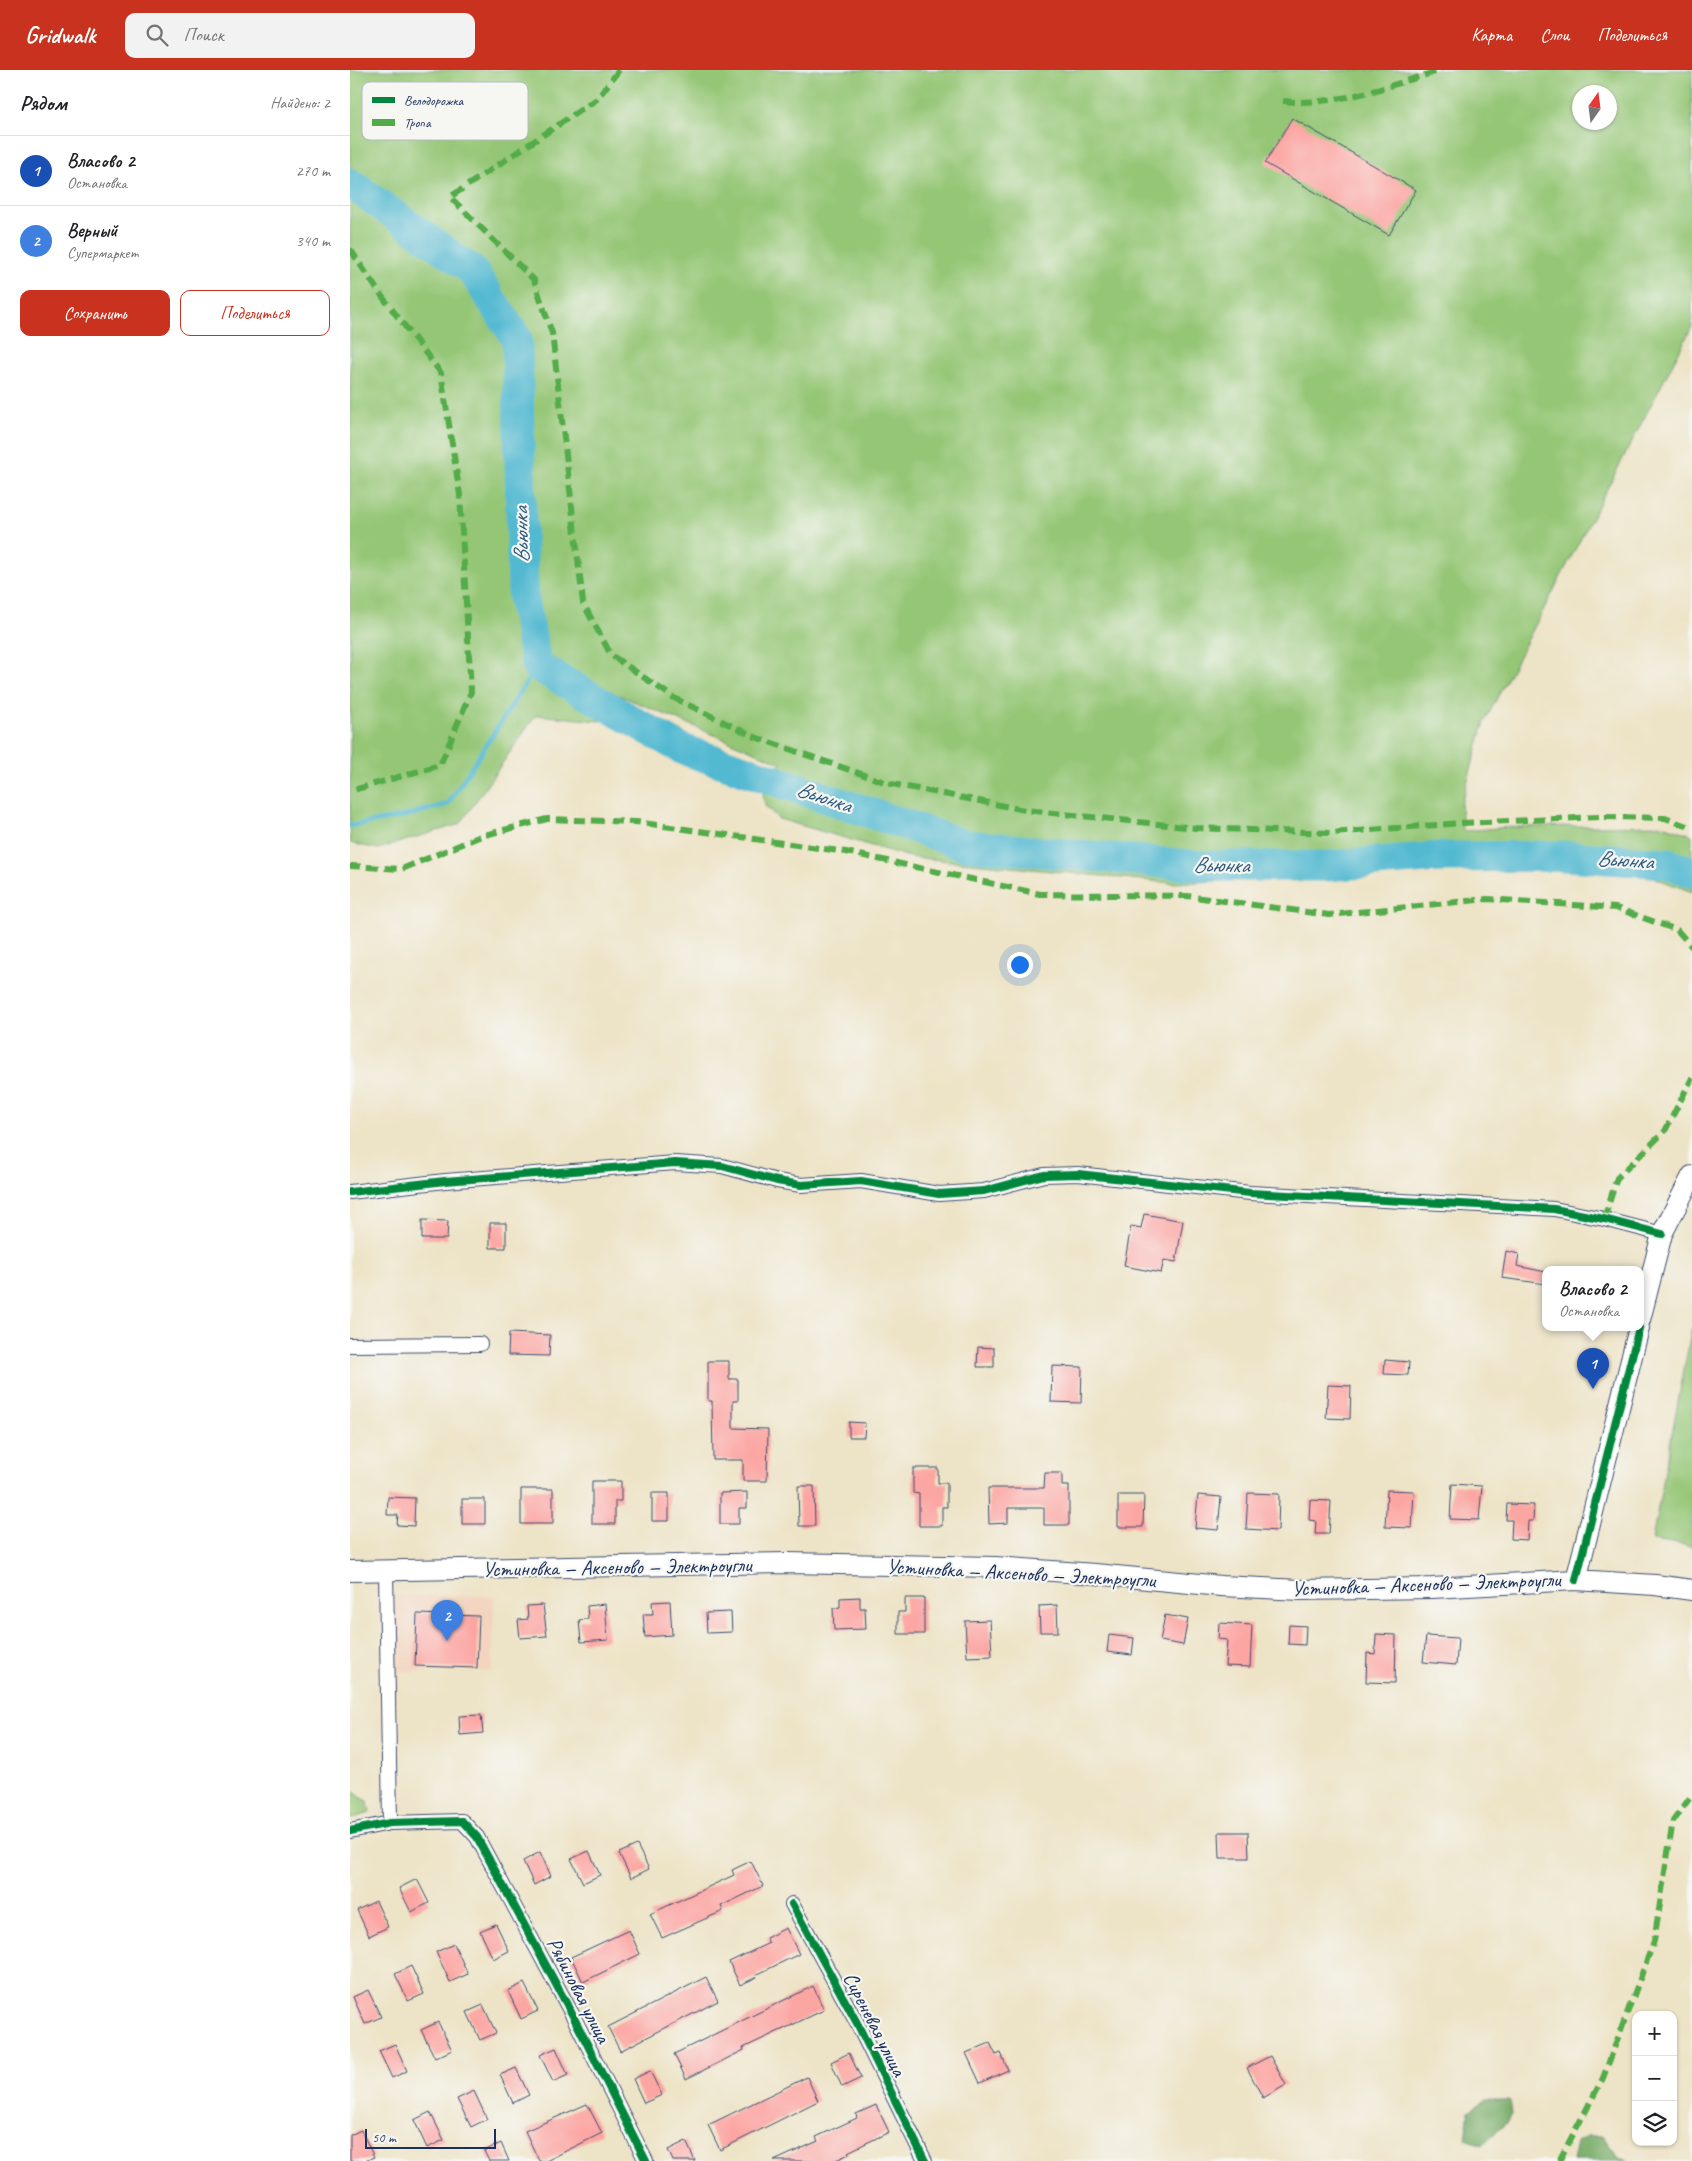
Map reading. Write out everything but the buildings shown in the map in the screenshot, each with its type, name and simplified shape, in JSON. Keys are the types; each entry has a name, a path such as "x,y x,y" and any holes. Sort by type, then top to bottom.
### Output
{"main road":[{"path":"1644,1304 1662,1234 1692,1176"},
{"path":"1576,1580 1638,1331"},
{"name":"Устиновка — Аксеново — Электроугли","path":"350,1571 787,1563 965,1567 1095,1574 1222,1586 1302,1590 1432,1588 1576,1580 1656,1585 1692,1590"}],"street":[{"path":"350,1192 445,1181 675,1163 722,1166 777,1181 801,1185 861,1181 939,1194 984,1191 1044,1175 1078,1174 1250,1193 1554,1209 1604,1218 1662,1234"},
{"path":"350,1345 480,1344"},
{"path":"350,1831 390,1823 386,1571"},
{"name":"Рябиновая улица","path":"390,1823 462,1821 477,1838 572,2014 646,2161"},
{"name":"Сиреневая улица","path":"792,1904 857,2023 925,2161"}],"shaded area":[{"path":"396,1596 494,1596 492,1671 396,1672"}],"green space":[{"path":"350,70 1692,70 1692,327 1485,721 1461,804 1463,831 1509,827 1663,825 1692,835 1692,892 1650,876 1554,867 1172,883 910,857 779,819 765,806 762,786 781,763 619,695 600,721 536,715 460,824 378,849 350,843"},
{"path":"1692,1327 1692,1546 1652,1540"},
{"path":"350,1792 354,1792 368,1802 370,1813 350,1819"},
{"path":"1486,2100 1510,2100 1512,2114 1502,2127 1482,2145 1465,2139 1469,2111"},
{"path":"1588,2135 1602,2135 1619,2158 1629,2161 1573,2161 1577,2142"}],"waterway":[{"name":"Вьюнка","path":"350,183 472,270 517,339 523,596 537,666 682,749 965,845 1201,866 1326,866 1438,857 1566,856 1666,863 1692,872"},
{"path":"350,826 401,817 448,804 537,666"}],"marked path":[{"path":"619,70 597,99 450,197 534,280 552,333 583,603 611,655 674,698 755,737 887,783 1025,810 1196,828 1332,833 1462,823 1601,817 1665,818 1692,828"},
{"path":"1283,101 1322,101 1342,98 1383,88 1441,70"},
{"path":"350,249 378,291 441,373 460,495 471,692 440,765 350,791"},
{"path":"350,864 351,866 402,869 481,836 547,819 636,822 846,852 1040,894 1187,896 1329,915 1487,899 1616,908 1677,930 1692,947"},
{"path":"1604,1219 1617,1178 1665,1131 1692,1078"},
{"path":"1559,2161 1603,2078 1654,1941 1673,1821 1692,1795"}],"cycle path":[{"path":"350,1192 445,1181 675,1163 722,1166 777,1181 801,1185 861,1181 939,1194 984,1191 1044,1175 1078,1174 1250,1193 1554,1209 1604,1219 1662,1234"},
{"path":"1576,1580 1638,1331"},
{"path":"350,1831 390,1823 462,1821 477,1837 572,2014 646,2161"},
{"path":"792,1904 857,2023 925,2161"}],"place":[{"name":"Власово 2","path":"1593,1389"},
{"name":"Верный","path":"447,1641"}]}
